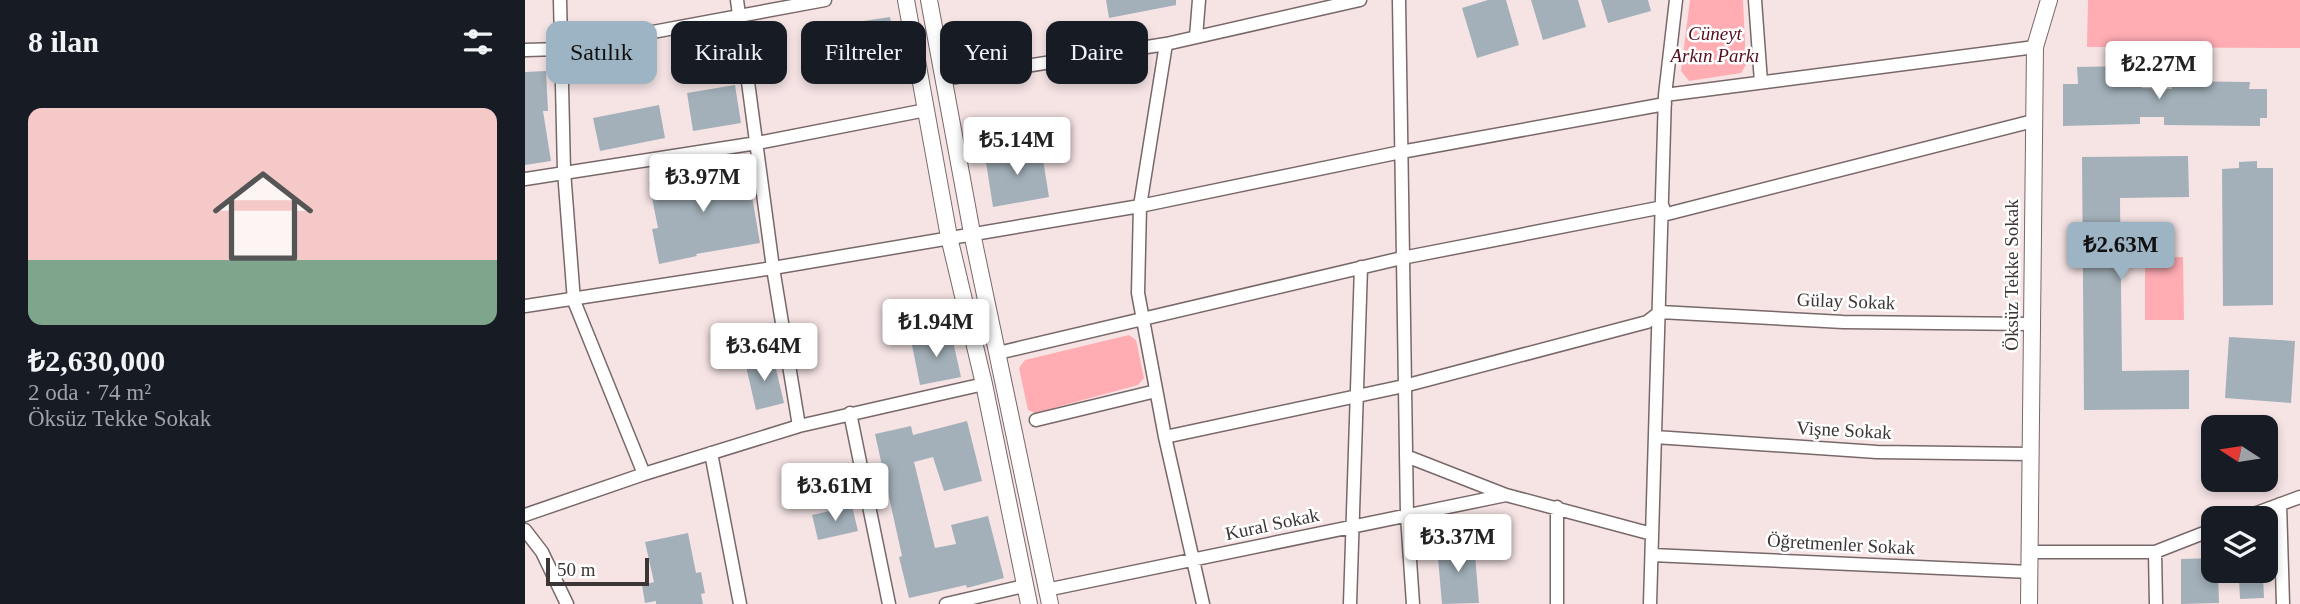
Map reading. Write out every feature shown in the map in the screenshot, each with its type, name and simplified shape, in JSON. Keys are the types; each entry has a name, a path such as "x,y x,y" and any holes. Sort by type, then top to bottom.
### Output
{"main road":[{"path":"906,0 949,237 984,384 1029,604"},
{"path":"929,0 940,62"},
{"name":"Öksüz Tekke Sokak","path":"2026,603 2030,552 2035,47 2049,0"},
{"path":"944,84 972,233 1048,597"}],"street":[{"path":"559,0 560,21"},
{"path":"737,0 773,268 799,426"},
{"path":"657,31 825,0"},
{"path":"1196,37 1199,0"},
{"path":"1032,65 1166,44 1298,7 1360,0"},
{"path":"1399,0 1405,456 1413,604"},
{"path":"1650,604 1665,100 1676,0"},
{"path":"1755,0 1761,82"},
{"path":"1166,44 1140,206 1138,293 1165,437 1203,604"},
{"path":"525,306 773,268 1140,206 1761,82 2035,47"},
{"path":"525,50 546,49"},
{"path":"562,84 564,171 574,300 644,474"},
{"path":"525,179 757,143 926,110"},
{"path":"998,353 1402,258 1663,211 2033,121"},
{"path":"1350,604 1361,267"},
{"path":"1165,437 1404,386 1647,322 1660,312"},
{"name":"Gülay Sokak","path":"1660,312 1843,322 2032,324"},
{"path":"525,515 644,474 799,426 984,384"},
{"path":"1036,420 1156,391"},
{"path":"850,413 889,604"},
{"name":"Vişne Sokak","path":"1655,438 1877,452 2031,454"},
{"path":"711,453 740,604"},
{"path":"1405,456 1506,495 1652,534"},
{"name":"Kural Sokak","path":"1048,597 1193,559 1506,495"},
{"path":"2275,506 2300,497"},
{"path":"2280,504 2283,604"},
{"path":"1557,507 1557,604"},
{"path":"525,530 542,552 567,604"},
{"path":"2030,552 2155,551 2201,534"},
{"path":"2155,551 2155,604"},
{"name":"Öğretmenler Sokak","path":"1652,555 2029,572"},
{"path":"946,604 1024,586"}],"green space":[{"name":"Cüneyt Arkın Parkı","path":"1690,0 1743,0 1746,65 1741,73 1689,81 1681,71"},
{"path":"2088,0 2300,0 2300,48 2087,47"},
{"path":"2183,257 2184,320 2145,320 2145,258"},
{"path":"1129,335 1136,340 1144,378 1138,385 1035,413 1028,410 1019,368 1025,360"}],"building":[{"path":"1106,0 1176,0 1176,5 1109,18"},
{"path":"1488,0 1506,0 1519,45 1477,58 1462,8"},
{"path":"1531,0 1578,0 1586,27 1543,40"},
{"path":"1601,0 1648,0 1651,11 1608,23"},
{"path":"890,17 891,21 863,21"},
{"path":"2127,66 2127,83 2142,83 2142,88 2172,89 2172,81 2250,82 2249,89 2267,89 2267,118 2260,118 2260,126 2164,125 2164,117 2140,117 2140,124 2063,126 2063,84 2078,84 2077,67"},
{"path":"546,71 548,111 543,111 551,161 525,165 525,72"},
{"path":"735,85 741,123 693,131 687,93"},
{"path":"659,105 665,138 600,151 593,118"},
{"path":"1041,147 1049,197 993,207 985,156"},
{"path":"2188,156 2189,197 2120,198 2122,371 2189,370 2189,409 2084,410 2082,157"},
{"path":"2257,161 2257,168 2273,168 2273,305 2223,306 2222,169 2239,168 2239,162"},
{"path":"747,167 760,243 696,254 697,256 659,264 652,229 658,228 649,183"},
{"path":"951,332 961,377 920,385 911,340"},
{"path":"2229,337 2295,341 2291,403 2225,398"},
{"path":"773,356 784,403 756,410 745,362"},
{"path":"967,421 982,481 944,491 933,457 914,462 935,548 956,544 951,525 988,516 1004,578 967,588 966,585 909,598 875,434 911,426 913,435"},
{"path":"852,506 858,531 818,540 812,515"},
{"path":"688,533 696,573 701,572 705,593 701,594 703,604 656,604 656,601 645,603 642,585 654,582 645,542"},
{"path":"1474,543 1479,603 1442,604 1437,547"},
{"path":"2201,558 2201,583 2218,583 2219,603 2181,604 2181,559"},
{"path":"2239,583 2263,583 2264,598 2240,599"}]}
